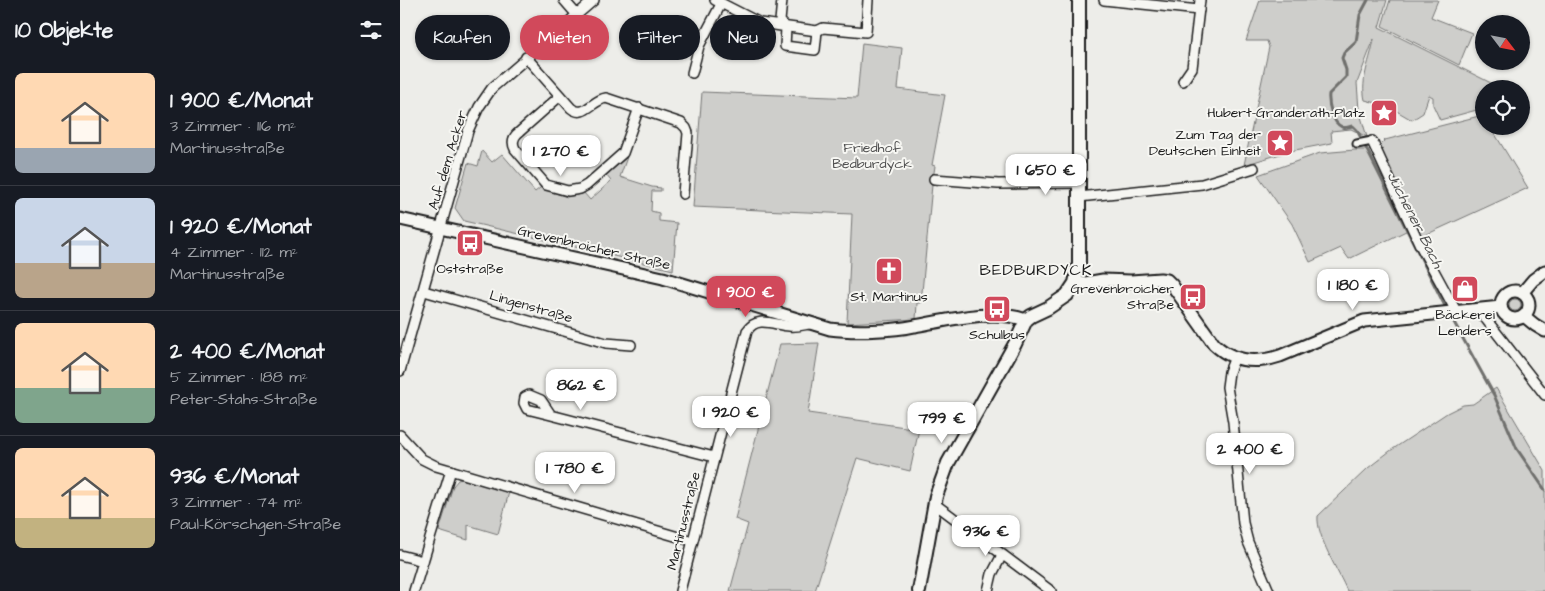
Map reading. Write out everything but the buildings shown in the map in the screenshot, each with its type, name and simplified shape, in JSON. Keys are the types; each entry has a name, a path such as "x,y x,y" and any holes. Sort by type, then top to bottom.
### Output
{"main road":[{"path":"919,591 939,483 948,463 1015,344 1026,320 1063,299 1074,285 1079,264 1079,0"}],"street":[{"path":"564,0 577,15"},
{"name":"Auf dem Acker","path":"577,15 594,0"},
{"path":"782,0 780,21 786,28 785,46 815,50 817,31"},
{"path":"692,73 699,46 718,2 756,22 786,28 817,31 823,28 866,32 868,0"},
{"path":"1104,0 1199,10"},
{"path":"1183,81 1192,68 1200,0"},
{"name":"Auf dem Acker","path":"441,228 474,116 492,88 523,60"},
{"path":"529,60 573,110 579,113 598,100 606,98 679,122 686,128 688,133 683,194"},
{"path":"560,96 517,134 513,139 513,144 515,149 544,183 567,191 585,187 621,156 626,147 638,108"},
{"path":"1357,144 1369,142 1451,312"},
{"path":"1079,197 1202,184 1254,168"},
{"path":"934,180 998,184 1078,183"},
{"name":"Grevenbroicher Straße","path":"400,220 657,277 830,330 908,327 1002,314 1026,320"},
{"path":"400,371 441,228"},
{"path":"1522,293 1532,280 1545,271"},
{"path":"1074,285 1103,280 1131,282 1167,280 1211,340 1220,349 1235,357 1254,361 1273,359 1364,321 1501,307"},
{"name":"Lingenstraße","path":"424,291 606,343 631,344"},
{"path":"1517,291 1522,293 1527,298 1529,309 1520,319 1511,319 1503,313 1501,307 1502,300 1508,293 1517,291"},
{"path":"1478,309 1545,395"},
{"path":"1524,316 1545,331"},
{"name":"Martinusstraße","path":"680,591 743,341 749,327 760,322 791,326 809,324"},
{"path":"1235,357 1228,377 1227,387 1233,422 1243,523 1248,542 1269,591"},
{"name":"Martinusstraße","path":"551,415 714,457"},
{"path":"400,435 424,460 451,470 692,541"},
{"path":"414,591 451,470"},
{"path":"935,504 1051,591"},
{"path":"400,555 423,561"},
{"path":"988,591 992,574 1002,555"}],"green space":[{"path":"1260,0 1387,0 1379,27 1485,80 1475,80 1475,110 1440,120 1433,105 1433,97 1429,95 1423,113 1412,120 1388,106 1365,100 1365,77 1374,39 1357,83 1359,110 1367,137 1351,129 1331,131 1332,143 1290,151 1244,165 1269,47 1267,41 1246,41"},
{"path":"1390,0 1438,0 1431,17 1472,33 1459,65 1382,26"},
{"name":"Friedhof Bedburdyck","path":"862,43 902,48 898,89 945,95 932,165 935,166 921,303 917,303 916,319 847,323 852,214 693,207 702,92 857,98"},
{"path":"1475,117 1475,135 1496,135 1528,188 1421,237 1379,152 1379,146 1385,140"},
{"path":"1373,150 1410,229 1349,259 1341,248 1310,262 1292,224 1258,175 1320,153"},
{"path":"482,151 492,162 502,154 535,192 541,187 567,197 584,193 590,200 611,181 606,175 627,157 620,177 661,188 661,191 652,191 651,211 659,213 659,221 677,223 673,270 464,221 455,208 468,163 478,166"},
{"path":"1513,299 1517,299 1521,305 1517,311 1513,311 1509,307 1509,303"},
{"path":"819,343 808,413 919,429 910,471 857,458 815,591 730,591 748,524 735,519 780,344"},
{"path":"1496,388 1545,471 1545,591 1347,591 1324,544 1318,524 1318,516 1368,468 1390,451 1447,413 1463,405 1473,404"},
{"path":"462,479 509,492 498,534 468,525 468,540 439,531 453,486 458,480"}],"waterway":[{"name":"Jüchener Bach","path":"1368,0 1360,15 1356,42 1344,53 1342,58 1346,77 1329,94 1330,107 1333,117 1339,125 1345,128 1353,126 1357,130 1447,310"},
{"name":"Jüchener Bach","path":"1450,315 1494,395 1517,449 1545,490"}],"place":[{"name":"Hubert-Granderath-Platz","path":"1384,113"},
{"name":"Zum Tag der Deutschen Einheit","path":"1280,143"},
{"name":"Oststraße","path":"470,243"},
{"name":"St. Martinus","path":"889,271"},
{"name":"Bäckerei Lenders","path":"1465,289"},
{"name":"Grevenbroicher Straße","path":"1193,297"},
{"name":"Schulbus","path":"997,309"}],"district":[{"name":"BEDBURDYCK","path":"1036,270"}]}
